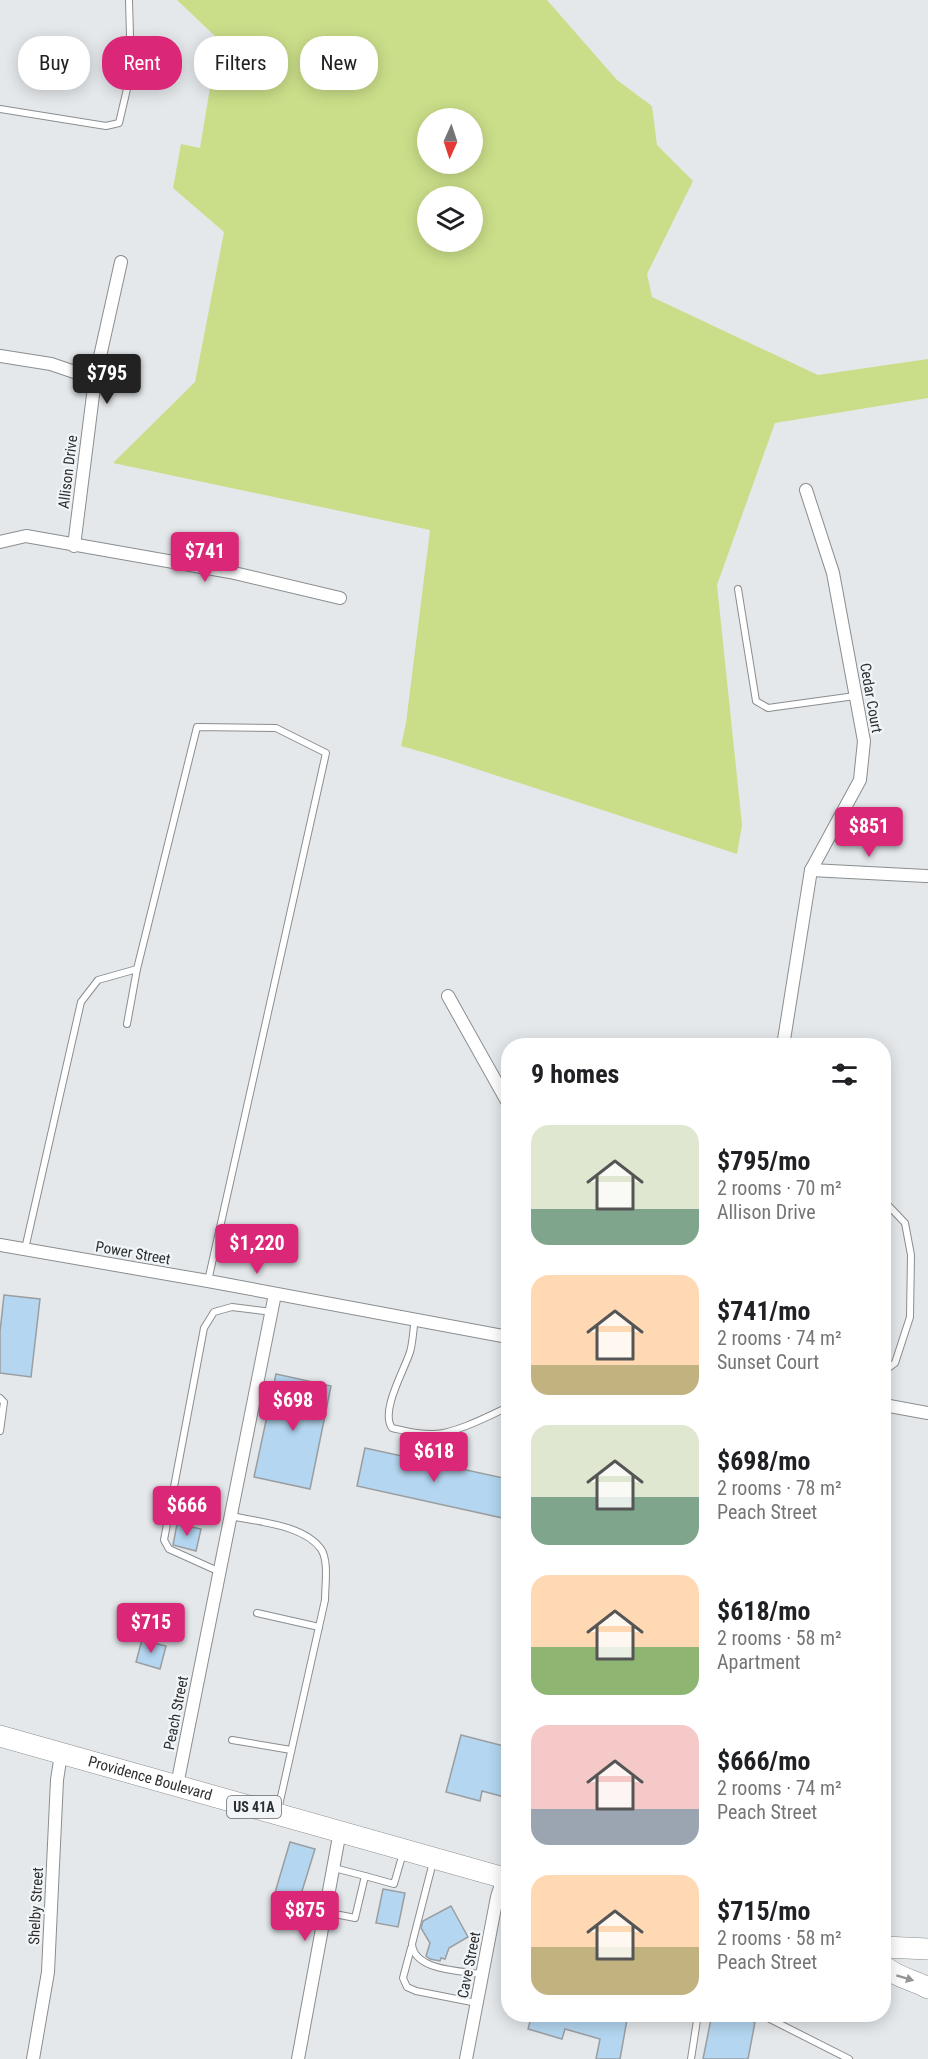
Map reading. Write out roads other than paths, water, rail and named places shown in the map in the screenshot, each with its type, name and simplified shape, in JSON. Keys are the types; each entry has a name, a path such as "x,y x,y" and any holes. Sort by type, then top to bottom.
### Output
{"highway":[{"name":"Providence Boulevard","path":"0,1736 501,1877"},
{"path":"891,1947 928,1949"},
{"path":"891,1973 914,1980 928,1988"}],"street":[{"name":"Allison Drive","path":"74,546 95,379 121,262"},
{"path":"0,356 51,364 95,379"},
{"name":"Cedar Court","path":"784,1038 811,870 860,780 864,741 833,573 806,490"},
{"path":"0,542 26,536 230,572 340,598"},
{"path":"811,870 926,876"},
{"path":"448,996 501,1091"},
{"name":"Power Street","path":"0,1245 501,1335"},
{"name":"Peach Street","path":"177,1785 275,1294"},
{"path":"891,1406 928,1413"},
{"name":"Shelby Street","path":"33,2059 48,1972 57,1780 61,1754"},
{"path":"298,2059 340,1831"},
{"name":"Cave Street","path":"466,2059 497,1897 501,1889"}],"lane":[{"path":"0,109 106,126 119,123 131,72 129,0"},
{"path":"738,589 756,701 768,708 855,696"},
{"path":"127,1024 137,969 197,727 276,728 326,753 208,1281"},
{"path":"25,1250 81,1002 98,980 137,969"},
{"path":"891,1208 905,1223 911,1255 910,1317 895,1363 891,1366"},
{"path":"220,1572 169,1550 164,1540 204,1328 214,1312 232,1307 272,1312"},
{"path":"415,1319 410,1350 388,1415 388,1422 392,1428 419,1434 437,1434 501,1410"},
{"path":"0,1398 4,1402 0,1431"},
{"path":"231,1516 301,1532 322,1550 326,1568 325,1600 277,1814"},
{"path":"257,1614 319,1627"},
{"path":"232,1740 291,1750"},
{"path":"333,1868 394,1884 404,1850"},
{"path":"434,1858 403,1978 407,1987 416,1991 477,2004"},
{"path":"326,1912 355,1918 365,1876"},
{"path":"412,1944 412,1952 426,1964 443,1969 482,1974"},
{"path":"691,2059 697,2022"},
{"path":"777,2022 835,2056 849,2059"}]}
